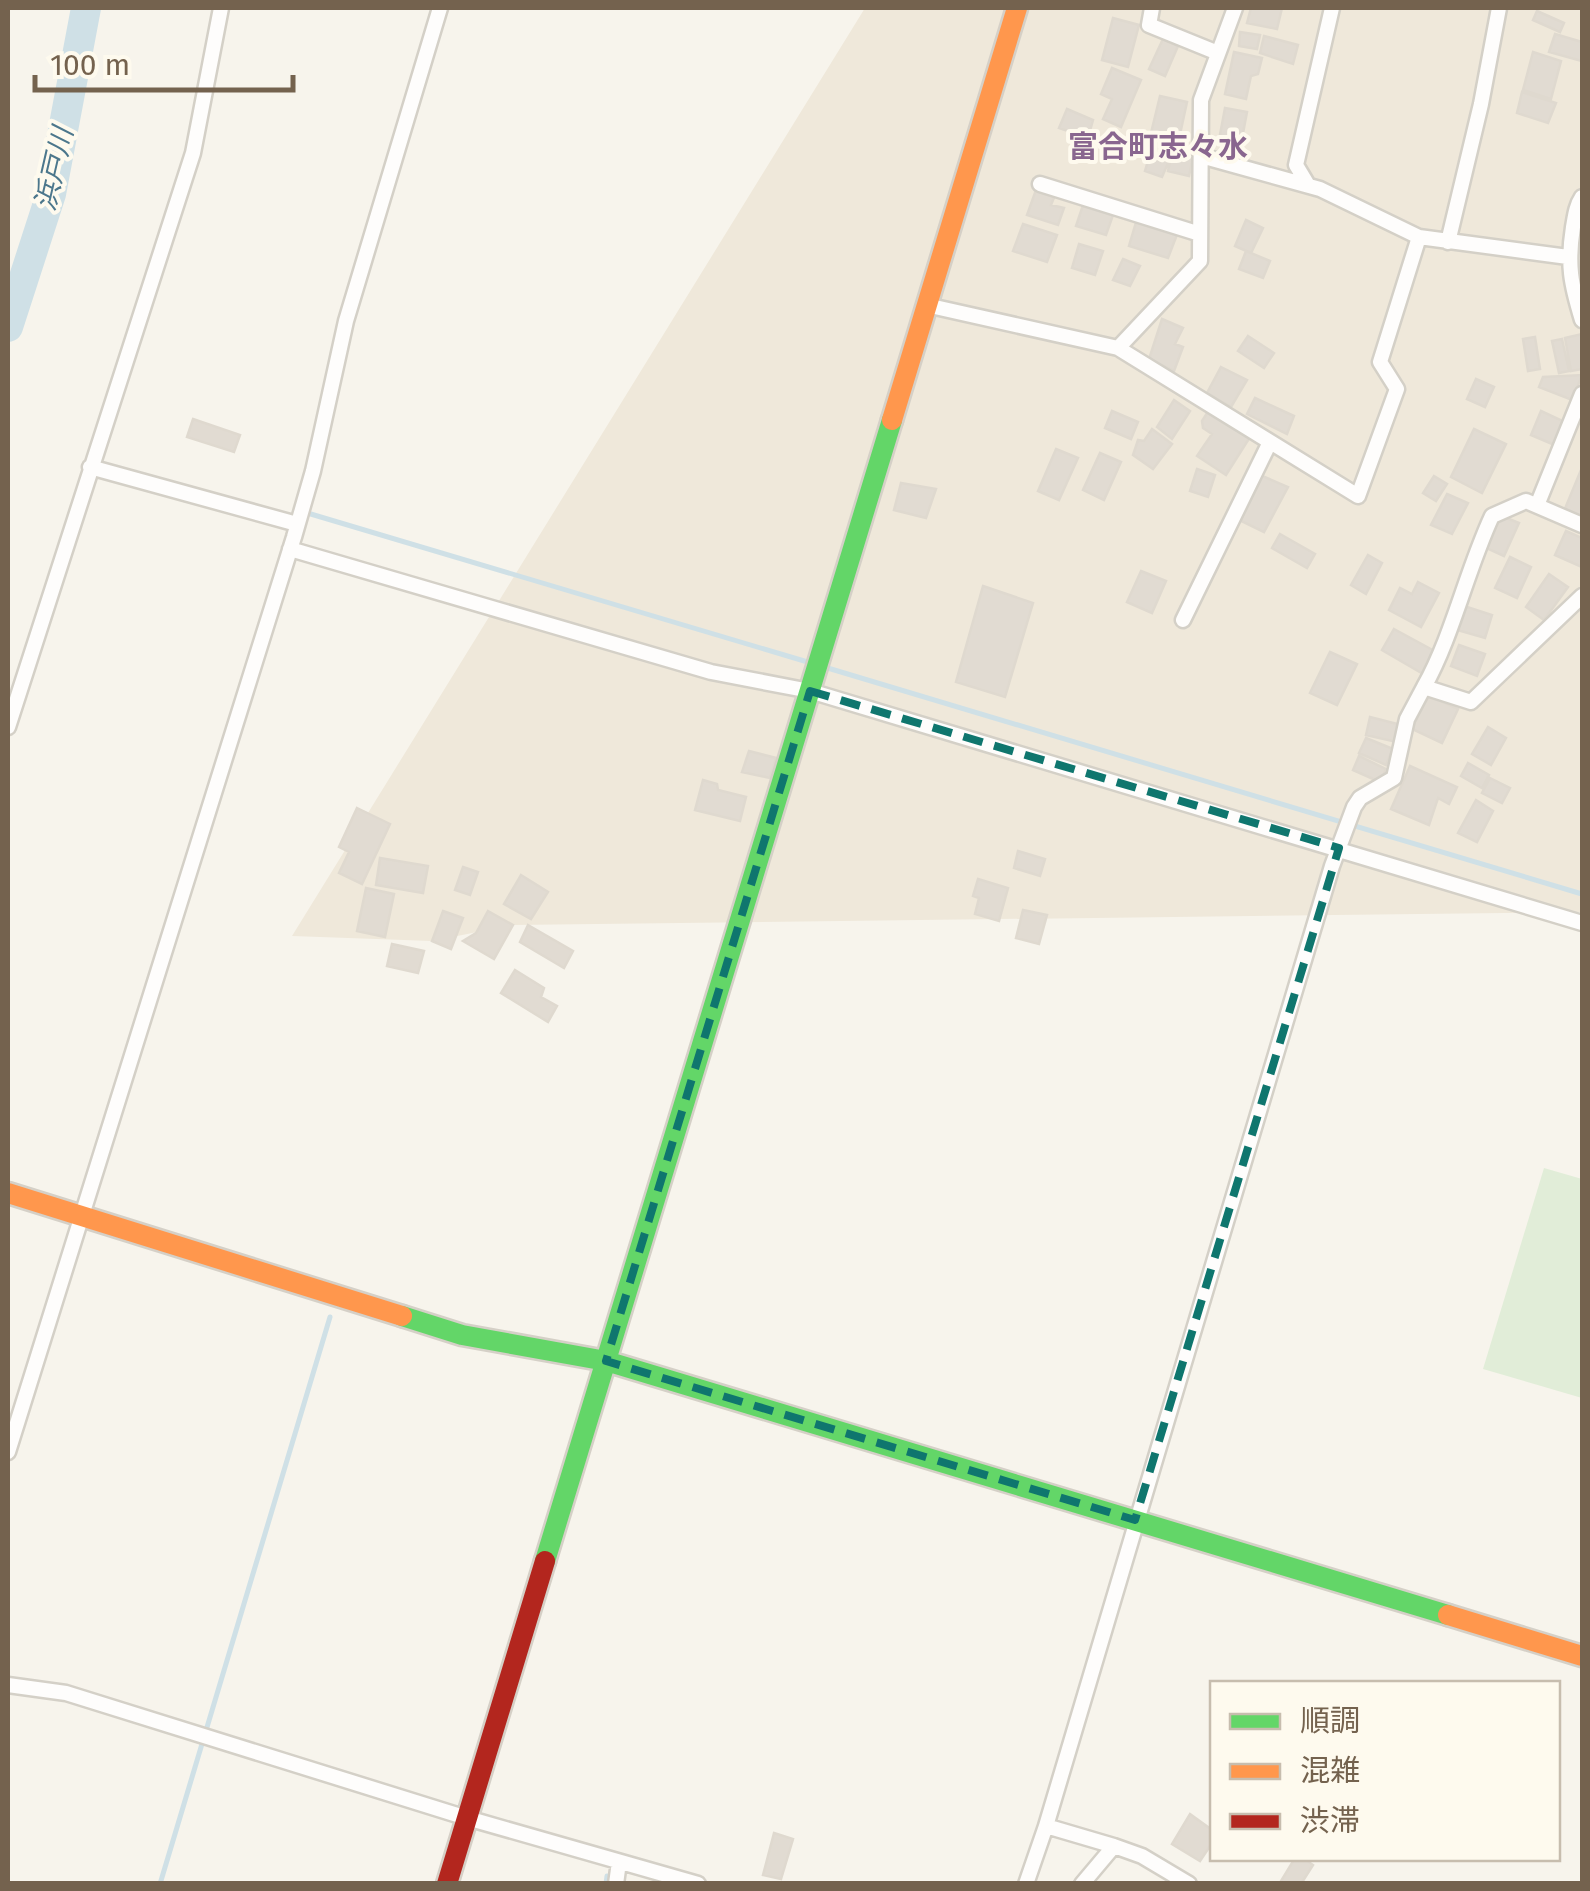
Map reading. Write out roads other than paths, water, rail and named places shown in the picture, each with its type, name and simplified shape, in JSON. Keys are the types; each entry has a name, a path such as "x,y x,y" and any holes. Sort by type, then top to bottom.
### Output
{"street":[{"path":"8,726 193,153 221,8"},
{"path":"8,1452 294,537 346,320 440,8"},
{"path":"447,1884 1017,8"},
{"path":"1152,8 1149,25 1218,53"},
{"path":"1118,348 1200,260 1201,100 1235,8"},
{"path":"1308,185 1296,165 1332,8"},
{"path":"1448,242 1499,8"},
{"path":"1201,156 1308,185 1418,236 1568,258"},
{"path":"1040,184 1200,234"},
{"path":"1582,197 1577,205 1568,258 1582,320"},
{"path":"926,305 1118,348 1358,496 1398,388 1380,362 1418,236"},
{"path":"1538,503 1582,394"},
{"path":"1183,620 1270,442"},
{"path":"90,467 712,672 812,685 1582,922"},
{"path":"1026,1884 1354,806 1360,798 1394,778 1407,719 1445,647 1466,578 1492,516 1526,501 1582,524"},
{"path":"1424,687 1471,702 1582,596"},
{"path":"8,1193 462,1335 606,1361 1582,1656"},
{"path":"8,1685 66,1693 467,1818 698,1884"},
{"path":"1046,1826 1142,1856 1189,1884"},
{"path":"1082,1884 1114,1846"},
{"path":"616,1884 619,1862"}],"waterway":[{"name":"浜戸川","path":"8,327 51,194 86,8"},
{"path":"304,512 811,663"},
{"path":"821,666 1582,894"},
{"path":"160,1884 330,1317"},
{"path":"606,1884 607,1876"}],"district":[{"name":"富合町志々水","path":"1158,147"}]}
